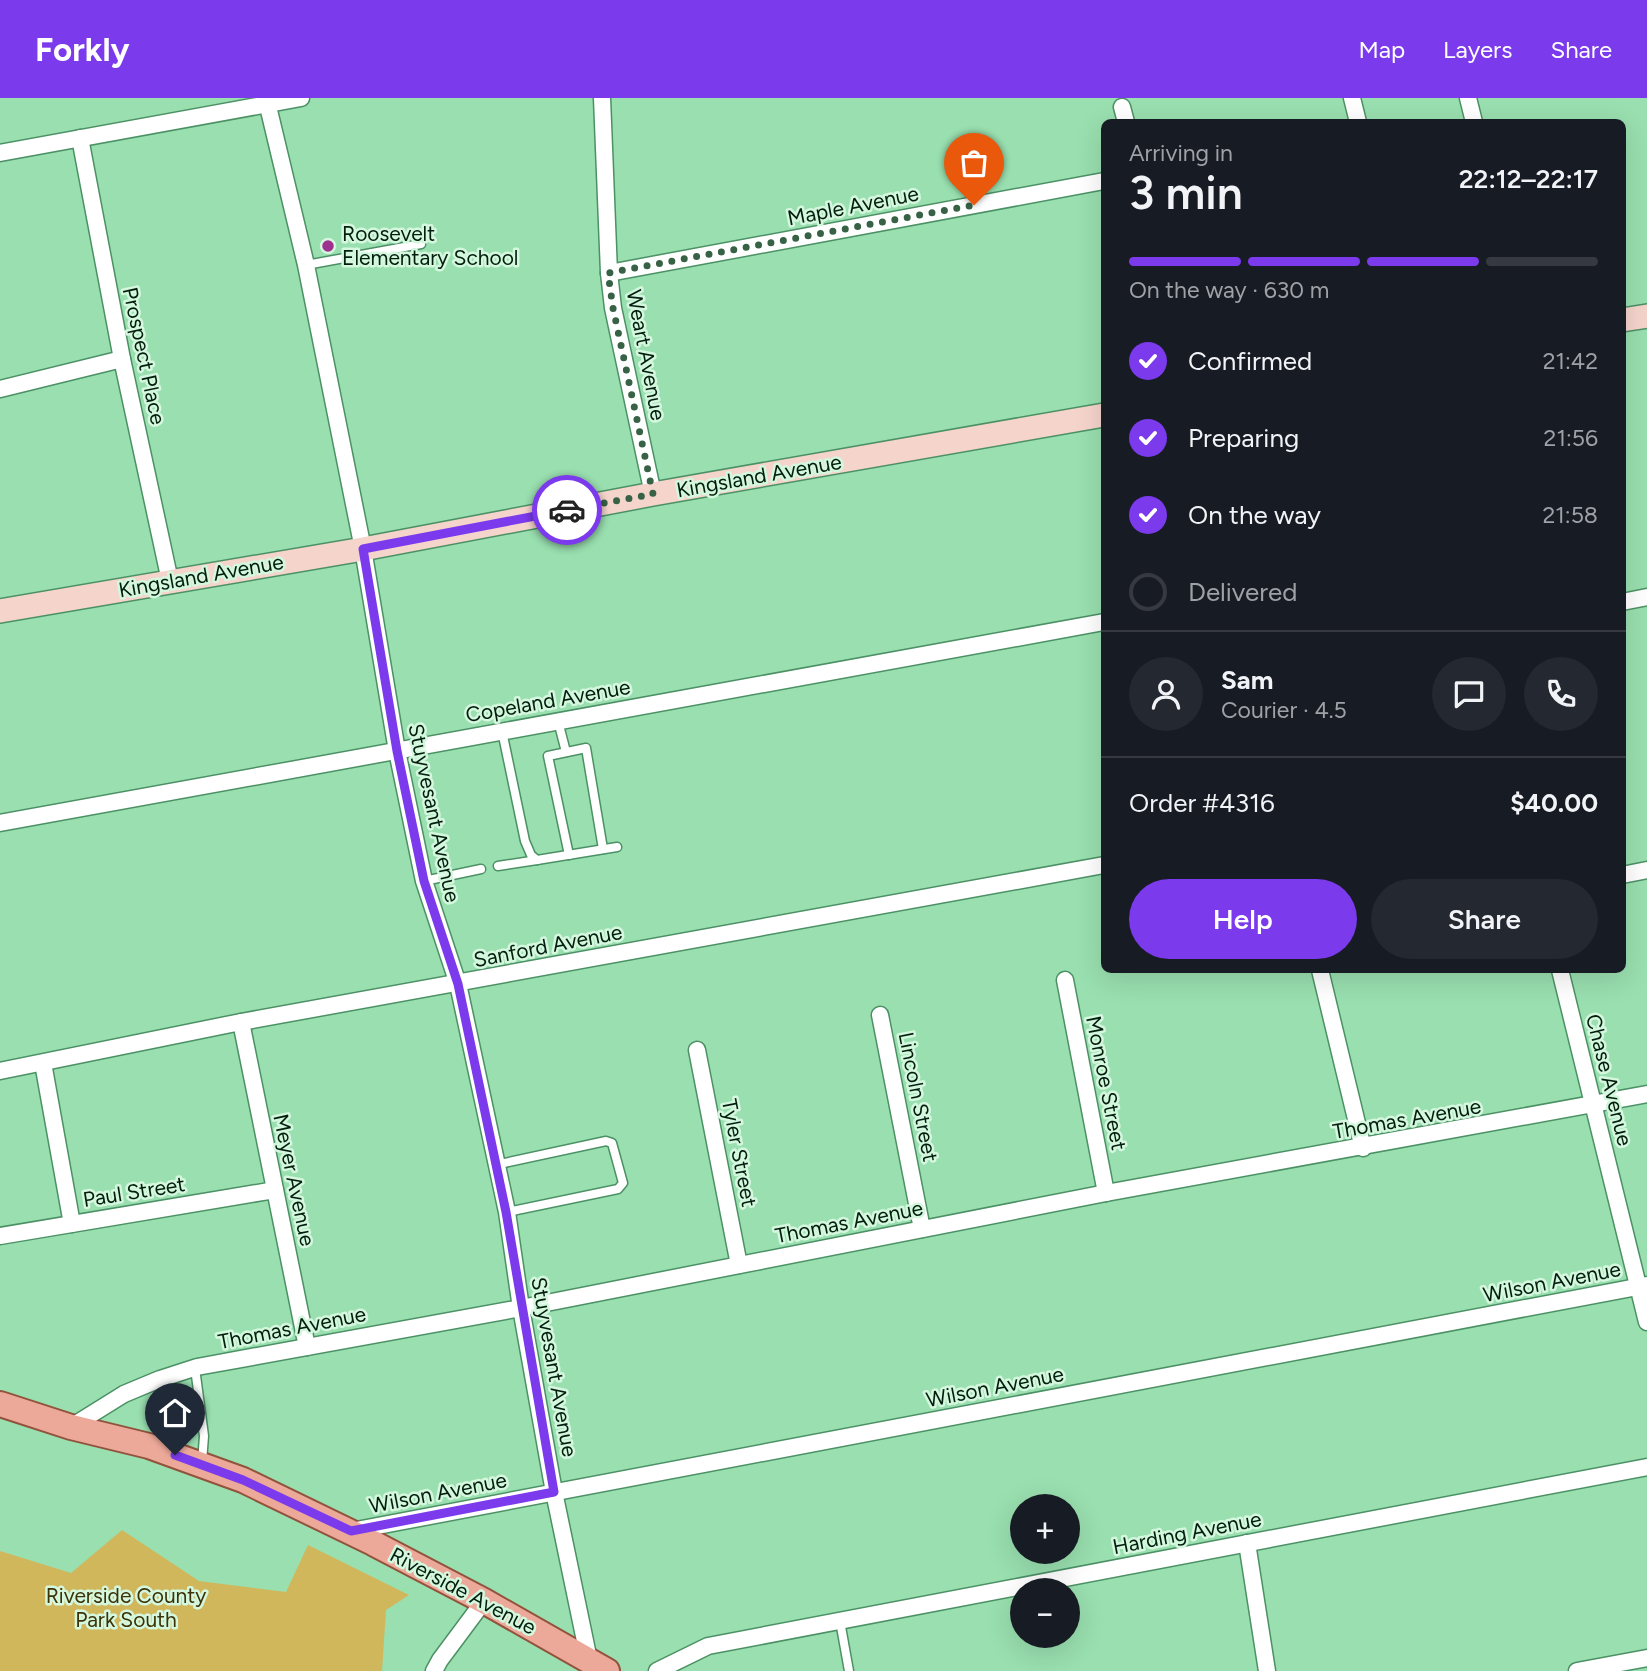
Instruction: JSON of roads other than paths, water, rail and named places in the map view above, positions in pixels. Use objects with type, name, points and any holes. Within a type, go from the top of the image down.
[{"type":"main road","points":[[1626,320],[1647,318]]},
{"type":"main road","name":"Kingsland Avenue","points":[[0,611],[363,549],[653,494],[1101,416]]},
{"type":"main road","name":"Riverside Avenue","points":[[0,1404],[71,1427],[149,1446],[243,1480],[351,1531],[598,1665]]},
{"type":"street","points":[[0,153],[267,101],[301,98]]},
{"type":"street","name":"Weart Avenue","points":[[602,98],[608,273],[653,494]]},
{"type":"street","points":[[1352,98],[1357,119]]},
{"type":"street","points":[[1468,98],[1473,119]]},
{"type":"street","name":"Stuyvesant Avenue","points":[[267,101],[306,265],[363,549],[397,751],[424,881],[458,984],[506,1212],[554,1492],[598,1665]]},
{"type":"street","name":"Prospect Place","points":[[80,138],[121,359],[170,581]]},
{"type":"street","name":"Maple Avenue","points":[[608,273],[1101,182]]},
{"type":"street","points":[[0,389],[121,359]]},
{"type":"street","points":[[1626,601],[1647,597]]},
{"type":"street","name":"Copeland Avenue","points":[[0,823],[1101,623]]},
{"type":"street","name":"Sanford Avenue","points":[[0,1071],[241,1022],[1101,866]]},
{"type":"street","points":[[1626,874],[1647,870]]},
{"type":"street","points":[[1321,973],[1363,1148]]},
{"type":"street","name":"Chase Avenue","points":[[1561,973],[1593,1106],[1643,1286],[1647,1322]]},
{"type":"street","name":"Monroe Street","points":[[1065,980],[1106,1194]]},
{"type":"street","name":"Lincoln Street","points":[[880,1015],[922,1229]]},
{"type":"street","name":"Meyer Avenue","points":[[241,1022],[307,1347]]},
{"type":"street","name":"Tyler Street","points":[[697,1050],[739,1265]]},
{"type":"street","points":[[43,1063],[72,1224]]},
{"type":"street","name":"Thomas Avenue","points":[[71,1427],[124,1394],[195,1368],[1647,1094]]},
{"type":"street","name":"Paul Street","points":[[0,1236],[275,1190]]},
{"type":"street","name":"Wilson Avenue","points":[[351,1531],[1643,1286]]},
{"type":"street","name":"Harding Avenue","points":[[657,1671],[708,1646],[1647,1467]]},
{"type":"street","points":[[1247,1543],[1267,1671]]},
{"type":"street","points":[[434,1671],[484,1601]]},
{"type":"street","points":[[1577,1671],[1647,1658]]},
{"type":"lane","points":[[306,265],[421,243]]},
{"type":"lane","points":[[558,721],[566,752]]},
{"type":"lane","points":[[502,731],[525,841],[531,855],[537,860]]},
{"type":"lane","points":[[569,855],[548,756],[586,748],[603,849]]},
{"type":"lane","points":[[498,866],[617,847]]},
{"type":"lane","points":[[424,881],[481,869]]},
{"type":"lane","points":[[495,1164],[606,1141],[612,1143],[623,1183],[618,1189],[506,1212]]},
{"type":"lane","points":[[195,1368],[204,1436],[201,1465]]},
{"type":"lane","points":[[839,1621],[849,1671]]},
{"type":"place","name":"Roosevelt Elementary School","points":[[328,246]]},
{"type":"park label","name":"Riverside County Park South","points":[[126,1608]]}]
